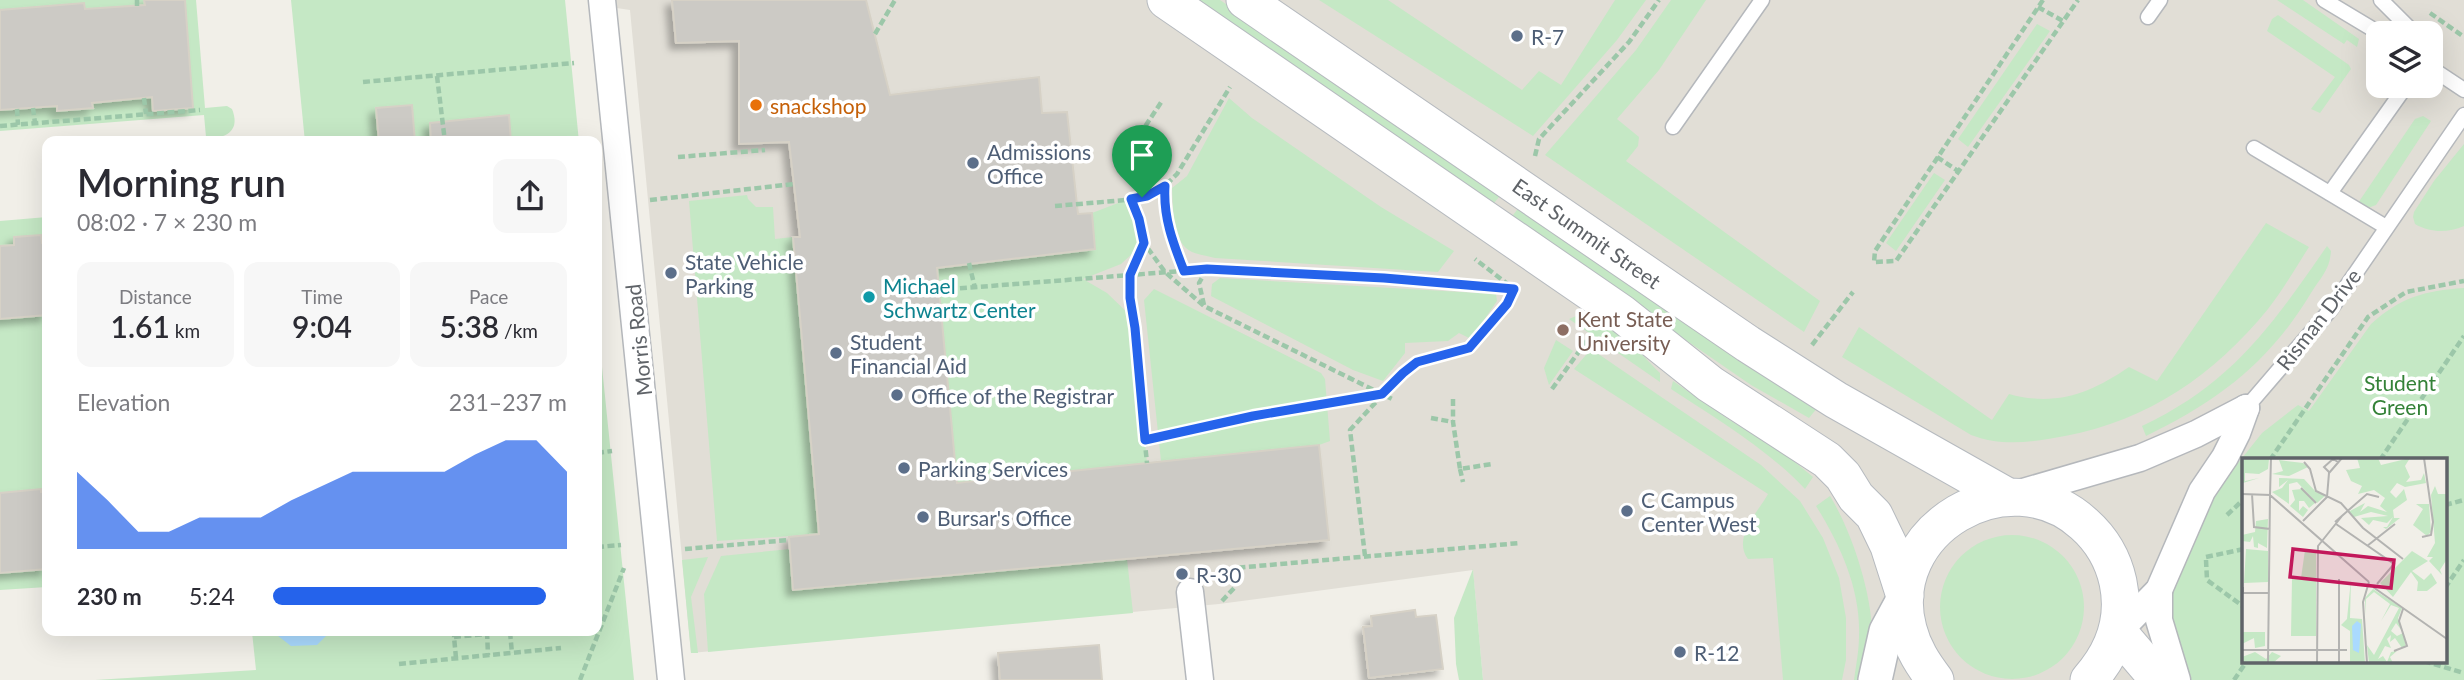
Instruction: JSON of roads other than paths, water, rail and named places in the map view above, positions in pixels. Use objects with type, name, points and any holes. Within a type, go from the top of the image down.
[{"type":"main road","points":[[1166,0],[1621,313],[1710,384],[1828,460],[1843,476],[1856,497],[1874,515],[1889,546],[1905,596],[1907,627],[1917,656],[1935,680]]},
{"type":"main road","name":"East Summit Street","points":[[1245,0],[1748,344],[1836,400],[2008,497]]},
{"type":"main road","points":[[1856,497],[1886,631]]},
{"type":"main road","points":[[1905,596],[1910,571],[1921,547],[1937,527],[1958,511],[1982,501],[2008,497],[2041,500],[2072,514],[2097,537],[2115,565],[2121,598],[2118,632],[2105,663],[2089,680]]},
{"type":"main road","points":[[2118,632],[2160,680]]},
{"type":"street","name":"Morris Road","points":[[602,0],[671,680]]},
{"type":"street","points":[[2008,497],[2140,458],[2196,434],[2246,408]]},
{"type":"street","points":[[2118,632],[2159,590],[2202,491],[2231,445],[2246,408]]},
{"type":"street","points":[[2159,590],[2159,620],[2176,680]]},
{"type":"street","points":[[1190,592],[1200,680]]},
{"type":"street","points":[[1875,680],[1886,631],[1905,596]]},
{"type":"lane","points":[[1673,127],[1762,0]]},
{"type":"lane","points":[[2148,17],[2160,0]]},
{"type":"lane","points":[[2324,0],[2366,25]]},
{"type":"lane","points":[[2381,0],[2402,21]]},
{"type":"lane","points":[[2443,76],[2464,90]]},
{"type":"lane","points":[[2330,194],[2398,98]]},
{"type":"lane","name":"Risman Drive","points":[[2246,408],[2331,309],[2464,115]]},
{"type":"lane","points":[[2254,148],[2386,228]]},
{"type":"water","points":[[278,636],[326,636],[317,645],[291,646]]},
{"type":"place","name":"R-7","points":[[1517,36]]},
{"type":"place","name":"snackshop","points":[[756,105]]},
{"type":"place","name":"Admissions Office","points":[[973,163]]},
{"type":"place","name":"State Vehicle Parking","points":[[671,273]]},
{"type":"place","name":"Michael Schwartz Center","points":[[869,297]]},
{"type":"place","name":"Kent State University","points":[[1563,330]]},
{"type":"place","name":"Student Financial Aid","points":[[836,353]]},
{"type":"place","name":"Office of the Registrar","points":[[897,395]]},
{"type":"place","name":"Parking Services","points":[[904,468]]},
{"type":"place","name":"C Campus Center West","points":[[1627,511]]},
{"type":"place","name":"Bursar's Office","points":[[923,517]]},
{"type":"place","name":"R-30","points":[[1182,574]]},
{"type":"place","name":"R-12","points":[[1680,652]]},
{"type":"park label","name":"Student Green","points":[[2400,394]]}]
